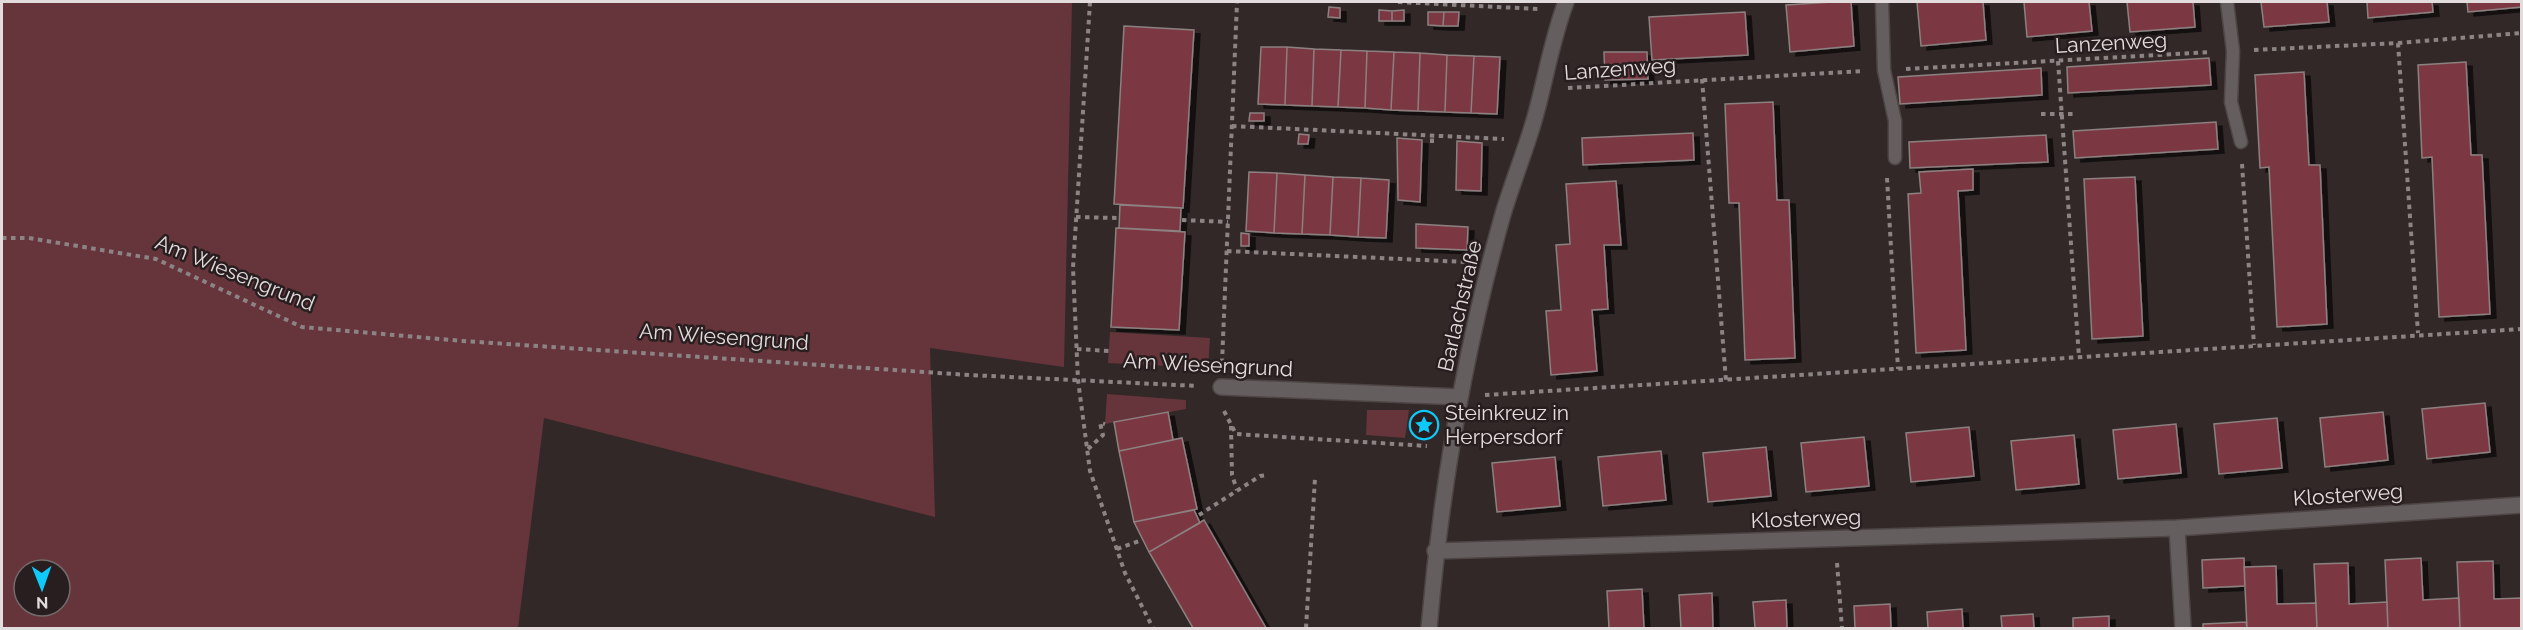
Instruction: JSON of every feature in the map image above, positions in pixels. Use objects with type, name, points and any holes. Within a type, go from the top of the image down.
[{"type":"street","name":"Barlachstraße","points":[[1428,628],[1435,551],[1460,397],[1503,213],[1528,141],[1540,90],[1566,2]]},
{"type":"street","name":"Am Wiesengrund","points":[[1216,386],[1460,397]]},
{"type":"street","name":"Klosterweg","points":[[1435,551],[2177,528],[2522,505]]},
{"type":"street","points":[[2177,528],[2183,628]]},
{"type":"lane","points":[[1882,2],[1884,70],[1895,121],[1895,158]]},
{"type":"lane","points":[[2227,2],[2233,51],[2231,102],[2241,142]]},
{"type":"path","points":[[1090,2],[1073,268],[1078,380],[1090,471],[1125,573],[1153,628]]},
{"type":"path","points":[[1237,2],[1227,251],[1216,386],[1231,425],[1236,434],[1452,448]]},
{"type":"path","points":[[1398,2],[1522,8]]},
{"type":"path","name":"Lanzenweg","points":[[1540,90],[1702,79],[2398,43],[2522,33]]},
{"type":"path","points":[[2398,43],[2418,333]]},
{"type":"path","points":[[2058,61],[2079,357]]},
{"type":"path","name":"Lanzenweg","points":[[1702,79],[1726,381]]},
{"type":"path","points":[[2041,114],[2075,114]]},
{"type":"path","points":[[1232,126],[1528,141]]},
{"type":"path","points":[[1432,135],[1432,143]]},
{"type":"path","points":[[2241,142],[2254,345]]},
{"type":"path","points":[[1895,158],[1886,166],[1898,369]]},
{"type":"path","points":[[1076,217],[1118,218]]},
{"type":"path","points":[[1182,220],[1228,222]]},
{"type":"path","name":"Am Wiesengrund","points":[[2,238],[29,238],[156,259],[303,327],[463,341],[1078,380],[1216,386]]},
{"type":"path","points":[[1227,251],[1491,263]]},
{"type":"path","points":[[1460,397],[2418,333],[2522,329]]},
{"type":"path","points":[[1077,349],[1109,351]]},
{"type":"path","points":[[1087,450],[1103,435],[1100,423],[1106,424]]},
{"type":"path","points":[[1231,425],[1232,475],[1237,490]]},
{"type":"path","points":[[1199,516],[1260,476],[1268,476]]},
{"type":"path","points":[[1306,628],[1315,478]]},
{"type":"path","points":[[1835,539],[1842,628]]},
{"type":"path","points":[[1117,549],[1142,540]]},
{"type":"shaded area","points":[[2,2],[1072,2],[1064,367],[930,348],[935,517],[544,418],[518,628],[2,628]]},
{"type":"shaded area","points":[[1110,332],[1210,338],[1208,368],[1108,363]]},
{"type":"shaded area","points":[[1107,394],[1186,400],[1186,409],[1105,424]]},
{"type":"shaded area","points":[[1367,410],[1409,410],[1405,438],[1366,435]]},
{"type":"building","points":[[1851,2],[1854,46],[1790,52],[1786,5]]},
{"type":"building","points":[[1917,2],[1983,2],[1986,40],[1921,46]]},
{"type":"building","points":[[2024,2],[2089,2],[2092,31],[2027,37]]},
{"type":"building","points":[[2127,2],[2193,2],[2195,27],[2130,32]]},
{"type":"building","points":[[2261,2],[2327,2],[2329,22],[2264,27]]},
{"type":"building","points":[[2367,2],[2432,2],[2433,12],[2368,18]]},
{"type":"building","points":[[2467,2],[2522,2],[2522,7],[2468,12]]},
{"type":"building","points":[[1329,7],[1340,8],[1340,18],[1328,17]]},
{"type":"building","points":[[1379,10],[1392,11],[1392,21],[1379,21]]},
{"type":"building","points":[[1404,10],[1404,21],[1392,21],[1392,11]]},
{"type":"building","points":[[1428,12],[1444,12],[1443,26],[1428,25]]},
{"type":"building","points":[[1444,12],[1459,12],[1458,26],[1443,26]]},
{"type":"building","points":[[1745,12],[1748,55],[1652,60],[1649,17]]},
{"type":"building","points":[[1124,26],[1194,30],[1183,208],[1114,204]]},
{"type":"building","points":[[1261,47],[1287,47],[1285,105],[1258,104]]},
{"type":"building","points":[[1287,47],[1314,49],[1312,106],[1285,105]]},
{"type":"building","points":[[1314,49],[1341,50],[1338,107],[1312,106]]},
{"type":"building","points":[[1341,50],[1367,51],[1365,108],[1338,107]]},
{"type":"building","points":[[1367,51],[1394,52],[1391,110],[1365,108]]},
{"type":"building","points":[[1394,52],[1420,53],[1418,111],[1391,110]]},
{"type":"building","points":[[1604,52],[1647,52],[1648,79],[1605,80]]},
{"type":"building","points":[[1420,53],[1447,55],[1445,112],[1418,111]]},
{"type":"building","points":[[1447,55],[1474,56],[1471,113],[1445,112]]},
{"type":"building","points":[[1474,56],[1500,57],[1497,114],[1471,113]]},
{"type":"building","points":[[2209,58],[2211,85],[2068,93],[2067,67]]},
{"type":"building","points":[[2466,62],[2471,155],[2482,155],[2490,314],[2439,317],[2432,157],[2422,158],[2418,65]]},
{"type":"building","points":[[2041,68],[2042,95],[1900,104],[1898,77]]},
{"type":"building","points":[[2304,72],[2309,165],[2320,165],[2327,324],[2277,327],[2269,167],[2260,168],[2255,75]]},
{"type":"building","points":[[1773,102],[1777,200],[1789,200],[1795,358],[1745,360],[1739,203],[1729,203],[1725,104]]},
{"type":"building","points":[[1250,113],[1264,113],[1264,121],[1249,121]]},
{"type":"building","points":[[2216,122],[2218,149],[2075,158],[2073,131]]},
{"type":"building","points":[[1693,133],[1694,160],[1583,165],[1582,138]]},
{"type":"building","points":[[1299,134],[1309,135],[1308,144],[1298,144]]},
{"type":"building","points":[[2046,135],[2048,162],[1910,168],[1909,142]]},
{"type":"building","points":[[1397,138],[1422,140],[1420,202],[1398,200]]},
{"type":"building","points":[[1457,141],[1482,143],[1481,191],[1456,190]]},
{"type":"building","points":[[1973,169],[1973,190],[1958,191],[1966,350],[1916,353],[1908,194],[1921,193],[1919,172]]},
{"type":"building","points":[[1249,172],[1277,173],[1274,233],[1246,231]]},
{"type":"building","points":[[1277,173],[1305,175],[1302,234],[1274,233]]},
{"type":"building","points":[[1305,175],[1333,177],[1330,235],[1302,234]]},
{"type":"building","points":[[1333,177],[1361,178],[1358,237],[1330,235]]},
{"type":"building","points":[[2135,177],[2143,336],[2092,339],[2084,179]]},
{"type":"building","points":[[1361,178],[1389,180],[1386,238],[1358,237]]},
{"type":"building","points":[[1616,181],[1621,245],[1604,245],[1608,309],[1592,310],[1597,371],[1551,375],[1546,311],[1561,310],[1556,245],[1570,244],[1566,184]]},
{"type":"building","points":[[1120,205],[1181,208],[1180,231],[1119,228]]},
{"type":"building","points":[[1416,224],[1468,227],[1467,250],[1416,248]]},
{"type":"building","points":[[1116,228],[1185,232],[1179,330],[1111,327]]},
{"type":"building","points":[[1241,233],[1249,234],[1249,246],[1241,246]]},
{"type":"building","points":[[2485,403],[2490,452],[2427,459],[2422,409]]},
{"type":"building","points":[[1168,412],[1173,440],[1119,451],[1114,422]]},
{"type":"building","points":[[2383,412],[2388,460],[2325,467],[2320,418]]},
{"type":"building","points":[[2277,418],[2282,468],[2219,474],[2214,424]]},
{"type":"building","points":[[2176,424],[2181,473],[2118,479],[2113,430]]},
{"type":"building","points":[[1969,427],[1974,476],[1911,482],[1906,433]]},
{"type":"building","points":[[2074,435],[2079,484],[2016,490],[2011,441]]},
{"type":"building","points":[[1864,437],[1869,486],[1806,492],[1801,443]]},
{"type":"building","points":[[1182,438],[1197,509],[1134,522],[1119,451]]},
{"type":"building","points":[[1766,447],[1771,496],[1708,502],[1703,453]]},
{"type":"building","points":[[1661,451],[1666,500],[1603,506],[1598,457]]},
{"type":"building","points":[[1555,457],[1560,506],[1497,512],[1492,463]]},
{"type":"building","points":[[1194,510],[1200,523],[1149,552],[1134,522]]},
{"type":"building","points":[[1204,520],[1266,628],[1193,628],[1149,552]]},
{"type":"building","points":[[2244,558],[2245,586],[2203,588],[2202,560]]},
{"type":"building","points":[[2421,558],[2423,600],[2459,598],[2460,628],[2388,628],[2385,560]]},
{"type":"building","points":[[2493,561],[2494,599],[2522,598],[2522,628],[2460,628],[2457,562]]},
{"type":"building","points":[[2348,563],[2349,604],[2387,602],[2388,628],[2317,628],[2314,564]]},
{"type":"building","points":[[2276,566],[2277,604],[2316,603],[2317,628],[2247,628],[2244,567]]},
{"type":"building","points":[[1642,589],[1644,628],[1609,628],[1607,591]]},
{"type":"building","points":[[1712,593],[1713,628],[1681,628],[1679,595]]},
{"type":"building","points":[[1786,600],[1787,628],[1755,628],[1753,602]]},
{"type":"building","points":[[1890,604],[1891,628],[1855,628],[1854,606]]},
{"type":"building","points":[[1962,609],[1963,628],[1928,628],[1927,612]]},
{"type":"building","points":[[2033,614],[2034,628],[2002,628],[2001,616]]},
{"type":"building","points":[[2109,616],[2109,628],[2073,628],[2073,618]]},
{"type":"building","points":[[2246,622],[2247,628],[2203,628],[2203,624]]},
{"type":"place","name":"Steinkreuz in Herpersdorf","points":[[1424,425]]}]
